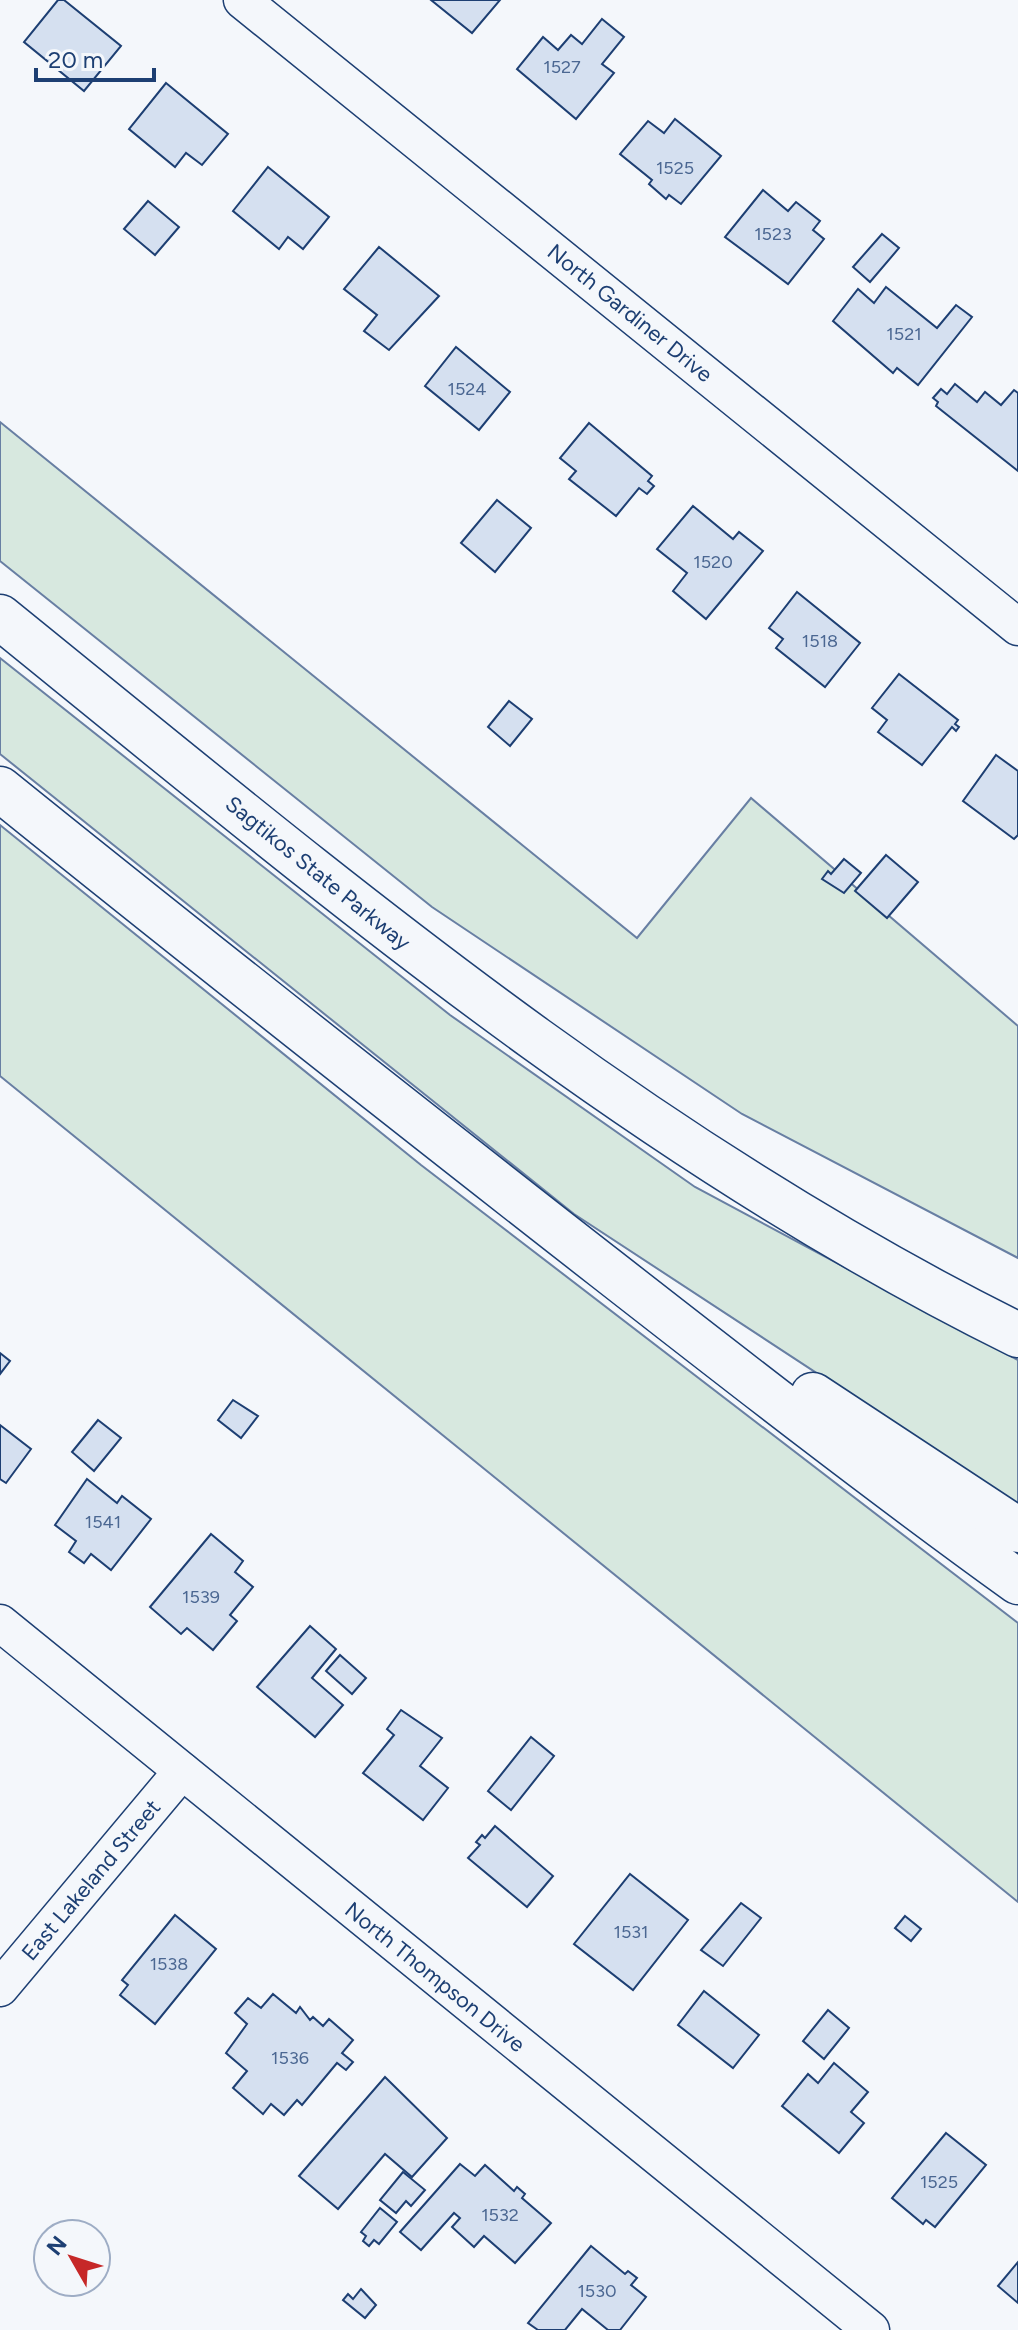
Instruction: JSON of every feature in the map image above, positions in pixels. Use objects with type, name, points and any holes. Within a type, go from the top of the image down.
[{"type":"highway","name":"Sagtikos State Parkway","points":[[0,617],[471,995],[644,1118]]},
{"type":"highway","points":[[0,789],[218,965],[919,1510],[1018,1582]]},
{"type":"highway","points":[[218,965],[652,1284],[1018,1530]]},
{"type":"highway","points":[[644,1118],[823,1214],[1018,1308]]},
{"type":"highway","points":[[644,1118],[821,1229],[1018,1335]]},
{"type":"street","name":"North Gardiner Drive","points":[[242,0],[1018,627]]},
{"type":"street","name":"North Thompson Drive","points":[[0,1623],[871,2330]]},
{"type":"street","name":"East Lakeland Street","points":[[0,1988],[182,1771]]},
{"type":"shaded area","points":[[0,422],[637,938],[751,798],[1018,1026],[1018,1258],[742,1114],[432,907],[0,561]]},
{"type":"shaded area","points":[[0,658],[450,1015],[695,1187],[1018,1360],[1018,1505],[574,1214],[0,754]]},
{"type":"shaded area","points":[[0,825],[421,1165],[1018,1623],[1018,1902],[0,1076]]},
{"type":"building","points":[[58,0],[64,0],[121,46],[84,91],[24,42]]},
{"type":"building","points":[[431,0],[500,0],[472,33]]},
{"type":"building","points":[[602,19],[624,37],[602,64],[614,73],[576,119],[517,69],[543,37],[558,50],[571,35],[582,44]]},
{"type":"building","points":[[166,83],[228,134],[202,165],[186,153],[175,167],[129,129]]},
{"type":"building","points":[[675,119],[721,156],[681,204],[669,195],[666,199],[649,184],[652,180],[620,154],[648,121],[664,133]]},
{"type":"building","points":[[268,167],[329,217],[303,249],[288,237],[279,249],[233,211]]},
{"type":"building","points":[[763,190],[788,211],[796,202],[820,221],[813,230],[824,239],[788,284],[725,237]]},
{"type":"building","points":[[148,201],[179,227],[155,255],[124,229]]},
{"type":"building","points":[[882,234],[899,248],[870,282],[853,267]]},
{"type":"building","points":[[379,247],[439,296],[389,350],[364,331],[377,315],[344,289]]},
{"type":"building","points":[[886,287],[937,328],[956,305],[972,317],[918,385],[897,368],[893,373],[833,321],[858,289],[874,303]]},
{"type":"building","points":[[456,347],[510,392],[479,430],[425,386]]},
{"type":"building","points":[[955,384],[977,402],[985,392],[1001,405],[1014,390],[1018,393],[1018,471],[936,406],[938,402],[933,398],[941,389],[947,394]]},
{"type":"building","points":[[589,423],[652,476],[648,481],[654,486],[647,494],[639,488],[616,516],[569,479],[576,471],[560,458]]},
{"type":"building","points":[[497,500],[531,528],[495,572],[461,543]]},
{"type":"building","points":[[693,506],[733,539],[739,532],[763,551],[706,619],[673,591],[687,573],[657,549]]},
{"type":"building","points":[[797,592],[860,643],[825,687],[776,648],[783,639],[769,628]]},
{"type":"building","points":[[899,674],[958,720],[956,731],[952,727],[922,765],[878,732],[887,720],[872,708]]},
{"type":"building","points":[[509,701],[532,719],[510,746],[488,727]]},
{"type":"building","points":[[996,755],[1018,771],[1018,835],[1014,839],[963,801]]},
{"type":"building","points":[[886,855],[918,882],[887,918],[855,891]]},
{"type":"building","points":[[844,859],[861,873],[844,893],[822,879]]},
{"type":"building","points":[[0,1353],[10,1361],[0,1374]]},
{"type":"building","points":[[233,1400],[258,1416],[241,1438],[218,1420]]},
{"type":"building","points":[[98,1420],[121,1438],[94,1471],[72,1452]]},
{"type":"building","points":[[0,1425],[31,1449],[6,1483],[0,1479]]},
{"type":"building","points":[[87,1479],[117,1503],[122,1496],[151,1519],[111,1570],[91,1554],[84,1563],[69,1552],[76,1541],[55,1525]]},
{"type":"building","points":[[211,1534],[243,1561],[235,1572],[253,1587],[230,1615],[237,1621],[213,1650],[187,1628],[181,1634],[150,1607]]},
{"type":"building","points":[[310,1626],[336,1649],[312,1678],[343,1705],[315,1737],[257,1687]]},
{"type":"building","points":[[340,1655],[366,1678],[352,1694],[326,1671]]},
{"type":"building","points":[[401,1710],[442,1738],[420,1766],[448,1788],[423,1820],[363,1773],[394,1735],[387,1729]]},
{"type":"building","points":[[531,1737],[554,1756],[511,1810],[488,1791]]},
{"type":"building","points":[[495,1826],[553,1876],[527,1907],[468,1858],[480,1845],[476,1842],[482,1835],[485,1838]]},
{"type":"building","points":[[630,1874],[688,1920],[633,1990],[574,1944]]},
{"type":"building","points":[[741,1903],[761,1918],[723,1966],[701,1950]]},
{"type":"building","points":[[175,1915],[216,1949],[155,2024],[120,1995],[128,1985],[122,1980]]},
{"type":"building","points":[[905,1916],[921,1929],[911,1941],[895,1928]]},
{"type":"building","points":[[704,1991],[759,2035],[733,2068],[678,2025]]},
{"type":"building","points":[[273,1994],[296,2013],[300,2007],[310,2020],[313,2017],[323,2026],[329,2019],[353,2040],[342,2053],[353,2062],[346,2070],[337,2063],[302,2105],[297,2100],[284,2115],[271,2104],[263,2114],[233,2088],[247,2071],[226,2053],[247,2024],[235,2013],[248,1998],[261,2008]]},
{"type":"building","points":[[828,2010],[849,2028],[824,2059],[803,2041]]},
{"type":"building","points":[[834,2063],[868,2092],[851,2112],[864,2123],[839,2153],[782,2106],[808,2074],[818,2083]]},
{"type":"building","points":[[385,2077],[447,2138],[412,2177],[385,2154],[338,2209],[299,2176]]},
{"type":"building","points":[[946,2133],[986,2165],[935,2227],[926,2220],[923,2224],[892,2198]]},
{"type":"building","points":[[460,2164],[475,2176],[485,2165],[514,2191],[517,2187],[525,2194],[522,2198],[551,2223],[515,2263],[484,2236],[474,2247],[452,2227],[460,2218],[454,2213],[421,2250],[400,2232]]},
{"type":"building","points":[[403,2172],[425,2190],[411,2206],[406,2201],[396,2213],[380,2200]]},
{"type":"building","points":[[380,2208],[397,2222],[379,2244],[374,2240],[369,2246],[363,2241],[366,2236],[361,2232]]},
{"type":"building","points":[[591,2246],[625,2274],[628,2271],[637,2278],[631,2285],[646,2297],[620,2330],[608,2330],[582,2309],[565,2330],[538,2330],[528,2323]]},
{"type":"building","points":[[1018,2262],[1018,2303],[998,2286]]},
{"type":"building","points":[[361,2289],[376,2305],[365,2318],[343,2300],[348,2294],[353,2299]]}]
